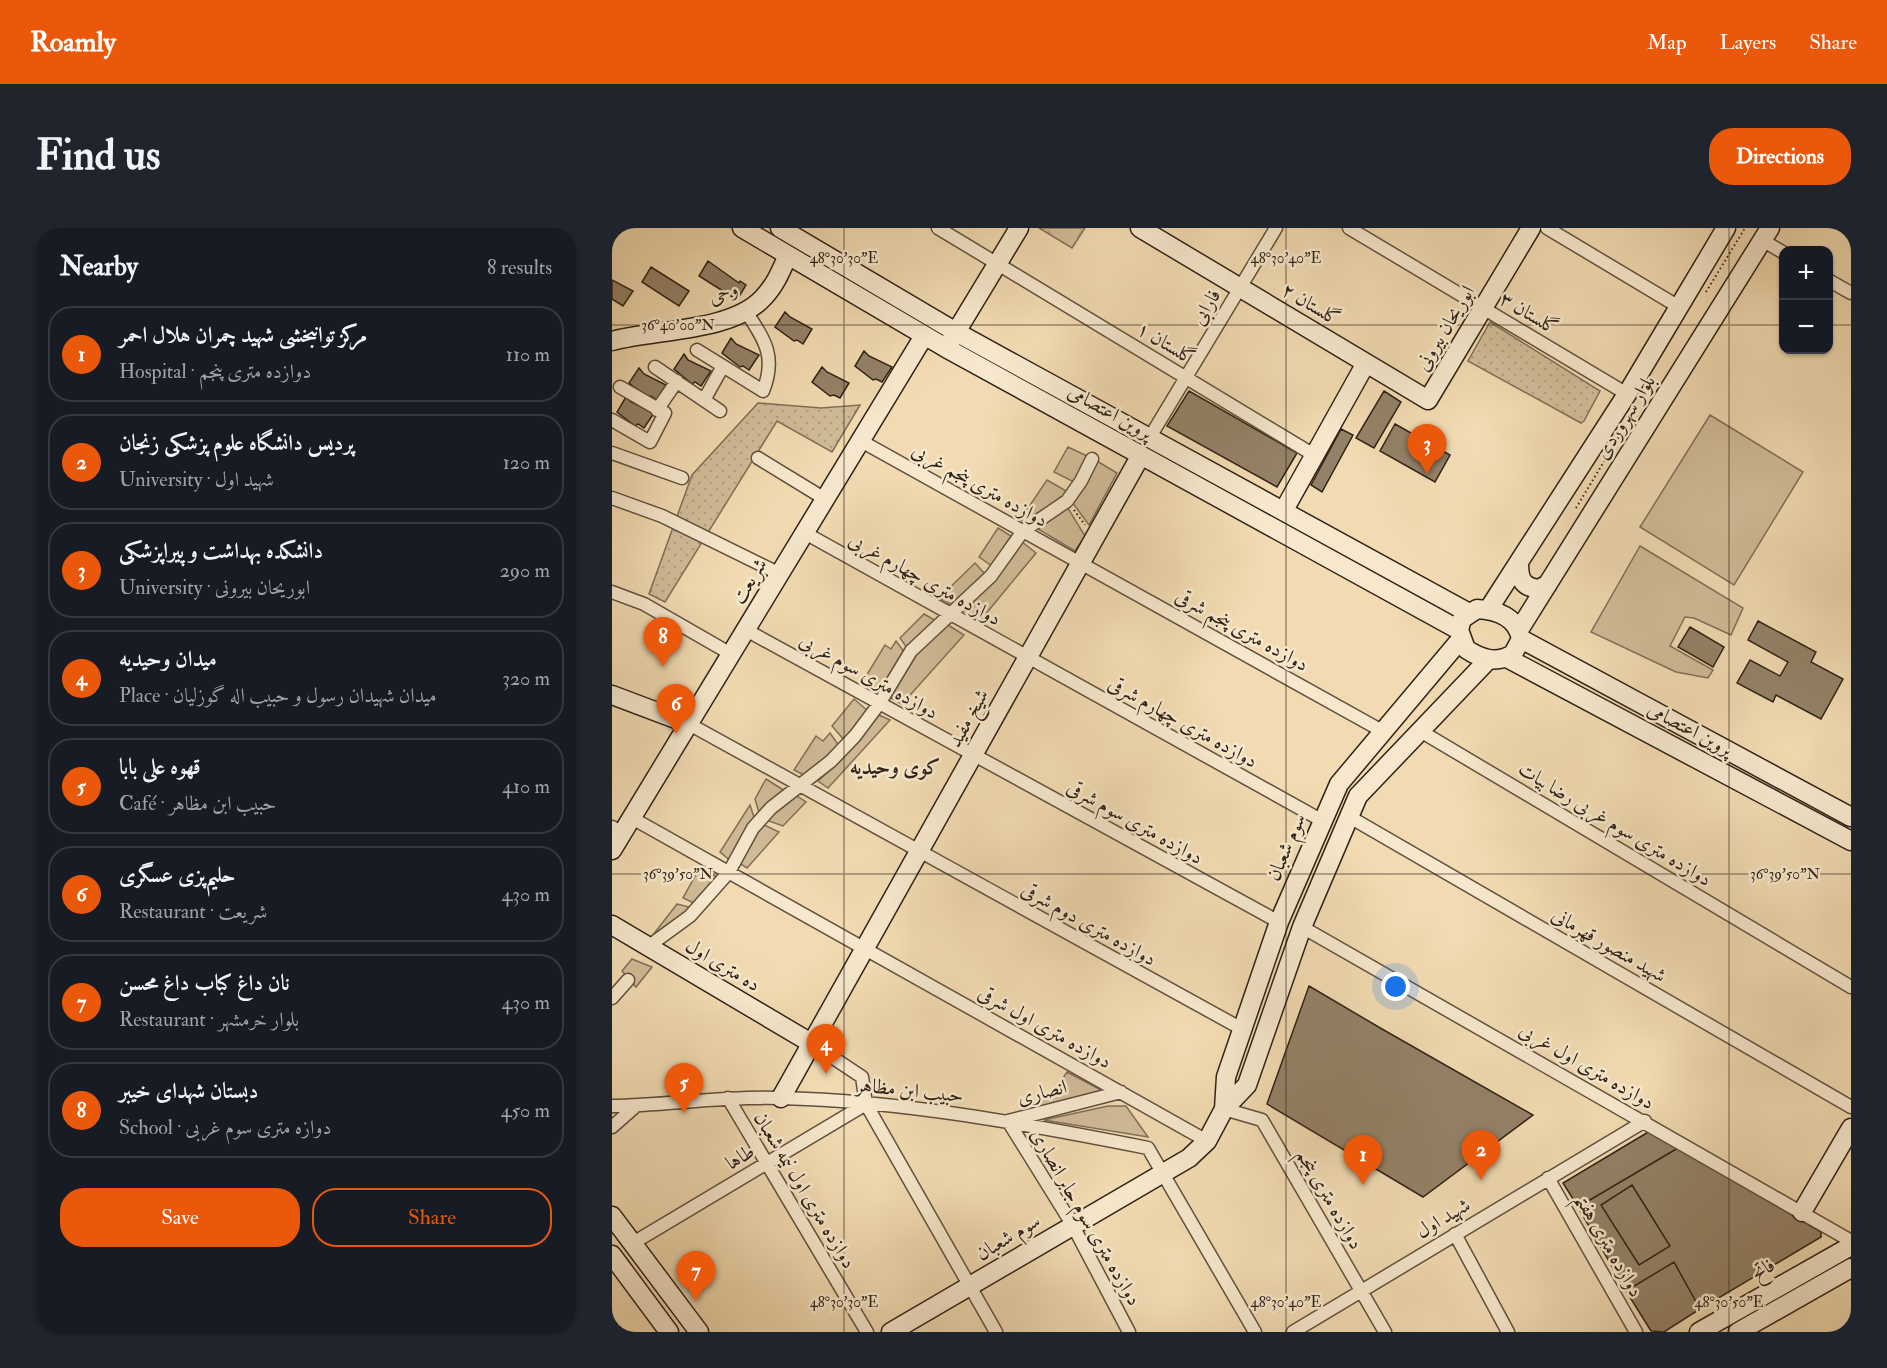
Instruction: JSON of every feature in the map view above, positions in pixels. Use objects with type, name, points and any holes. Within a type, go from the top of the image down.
[{"type":"main road","name":"پروین اعتصامی","points":[[742,228],[924,336],[1141,455],[1459,635]]},
{"type":"main road","name":"پروین اعتصامی","points":[[780,228],[956,332],[1469,613]]},
{"type":"main road","points":[[946,348],[1019,228]]},
{"type":"main road","name":"گلستان ۲","points":[[1140,228],[1366,363]]},
{"type":"main road","name":"ابوریحان بیرونی","points":[[1366,363],[1428,400],[1532,228]]},
{"type":"main road","name":"بلوار سهروردی","points":[[1488,610],[1627,394],[1726,228]]},
{"type":"main road","name":"بلوار سهروردی","points":[[1520,634],[1548,584],[1766,234]]},
{"type":"main road","name":"وحی","points":[[612,341],[726,320],[761,301],[774,285],[788,255]]},
{"type":"main road","name":"شریعت","points":[[612,850],[622,826],[746,630],[924,336]]},
{"type":"main road","points":[[1284,510],[1366,363]]},
{"type":"main road","name":"شیخ مفید","points":[[781,1098],[1141,455]]},
{"type":"main road","points":[[1519,563],[1520,578],[1524,584],[1539,589],[1548,584]]},
{"type":"main road","points":[[1488,610],[1508,618],[1520,634],[1519,647],[1507,658],[1488,660],[1466,649],[1459,635],[1462,619],[1469,613],[1488,610]]},
{"type":"main road","name":"پروین اعتصامی","points":[[1520,634],[1851,817]]},
{"type":"main road","name":"سوم شعبان","points":[[1224,1109],[1226,1077],[1242,1029],[1278,922],[1321,820],[1339,784],[1437,667],[1459,635]]},
{"type":"main road","name":"پروین اعتصامی","points":[[1507,658],[1851,841]]},
{"type":"main road","name":"سوم شعبان","points":[[891,1332],[1072,1224],[1189,1158],[1206,1141],[1224,1109],[1247,1085],[1302,927],[1358,796],[1376,775],[1422,732],[1488,660]]},
{"type":"main road","points":[[1437,667],[1450,664],[1457,666],[1461,670],[1464,685]]},
{"type":"main road","points":[[612,696],[688,724]]},
{"type":"main road","name":"ده متری اول","points":[[612,924],[811,1043]]},
{"type":"main road","points":[[1802,1212],[1851,1128]]},
{"type":"main road","points":[[612,1216],[699,1332]]},
{"type":"main road","name":"فاتح","points":[[1700,1332],[1851,1246]]},
{"type":"main road","points":[[613,1257],[669,1332]]},
{"type":"main road","points":[[1738,1332],[1851,1268]]},
{"type":"street","name":"گلستان ۱","points":[[938,228],[1314,455]]},
{"type":"street","name":"فارابی","points":[[1150,437],[1276,228]]},
{"type":"street","name":"گلستان ۳","points":[[1349,228],[1627,394]]},
{"type":"street","points":[[1547,228],[1679,307]]},
{"type":"street","points":[[1766,234],[1779,248]]},
{"type":"street","points":[[1833,283],[1851,293]]},
{"type":"street","points":[[697,350],[763,391],[770,363],[768,346],[745,310]]},
{"type":"street","points":[[704,400],[723,366]]},
{"type":"street","points":[[656,367],[720,411]]},
{"type":"street","points":[[657,410],[677,381]]},
{"type":"street","points":[[612,420],[651,442],[665,413],[620,387]]},
{"type":"street","name":"دوازده متری پنجم غربی","points":[[861,441],[1081,563]]},
{"type":"street","points":[[612,453],[682,478]]},
{"type":"street","points":[[758,458],[825,499]]},
{"type":"street","points":[[649,946],[690,916],[729,872],[753,828],[798,785],[831,761],[855,736],[879,704],[911,651],[991,576],[1023,531],[1067,501],[1082,481],[1092,459]]},
{"type":"street","points":[[612,498],[662,516],[780,574]]},
{"type":"street","name":"دوازده متری چهارم غربی","points":[[805,533],[1027,658]]},
{"type":"street","name":"دوازده متری پنجم شرقی","points":[[1081,563],[1384,732]]},
{"type":"street","points":[[612,592],[644,604],[731,654]]},
{"type":"street","name":"دوازده متری سوم غربی","points":[[746,630],[973,756]]},
{"type":"street","name":"دوازده متری چهارم شرقی","points":[[1027,658],[1321,820]]},
{"type":"street","name":"دوازده متری دوم شرقی","points":[[688,724],[918,853],[1242,1029]]},
{"type":"street","name":"دوازده متری سوم غربی رضا بیات","points":[[1422,732],[1851,987]]},
{"type":"street","name":"دوازده متری سوم شرقی","points":[[973,756],[1278,922]]},
{"type":"street","name":"شهید منصور قهرمانی","points":[[1348,816],[1851,1107]]},
{"type":"street","points":[[622,826],[729,872],[864,948]]},
{"type":"street","name":"دوازده متری اول غربی","points":[[1302,927],[1851,1241]]},
{"type":"street","name":"دوازده متری اول شرقی","points":[[864,948],[1206,1141]]},
{"type":"street","points":[[612,998],[628,980]]},
{"type":"street","points":[[811,1043],[862,1077],[866,1104],[996,1332]]},
{"type":"street","name":"انصاری","points":[[1008,1121],[1121,1092]]},
{"type":"street","name":"حبیب ابن مظاهر","points":[[612,1106],[728,1098],[781,1098],[918,1108],[1008,1121],[1148,1148],[1256,1332]]},
{"type":"street","name":"دوازده متری اول نیمه شعبان","points":[[728,1098],[867,1332]]},
{"type":"street","name":"طاها","points":[[633,1243],[866,1104]]},
{"type":"street","points":[[612,1127],[638,1105]]},
{"type":"street","name":"دوازده متری پنجم","points":[[1224,1109],[1262,1120],[1385,1332]]},
{"type":"street","name":"دوازده متری سوم جابر انصاری","points":[[1008,1121],[1072,1224],[1129,1332]]},
{"type":"street","name":"شهید اول","points":[[1293,1332],[1644,1121]]},
{"type":"street","name":"دوازده متری هفتم","points":[[1548,1178],[1636,1332]]},
{"type":"street","points":[[1455,1234],[1508,1332]]},
{"type":"path","points":[[1067,501],[1094,538]]},
{"type":"green space","points":[[1039,228],[1085,228],[1072,248]]},
{"type":"green space","points":[[1490,322],[1600,391],[1584,421],[1581,423],[1468,361]]},
{"type":"green space","points":[[969,346],[1464,614],[1460,620],[965,352]]},
{"type":"green space","points":[[758,403],[821,408],[860,405],[832,452],[777,421],[665,602],[649,594],[692,475]]},
{"type":"green space","points":[[1710,415],[1803,472],[1734,585],[1640,527]]},
{"type":"green space","points":[[1068,447],[1087,456],[1084,467],[1074,482],[1054,472]]},
{"type":"green space","points":[[1097,461],[1117,473],[1089,525],[1072,502],[1086,485]]},
{"type":"green space","points":[[1047,480],[1068,492],[1029,524],[1020,520]]},
{"type":"green space","points":[[1066,505],[1085,536],[1075,551],[1038,529]]},
{"type":"green space","points":[[998,528],[1011,536],[992,566],[979,557]]},
{"type":"green space","points":[[1021,541],[1036,553],[980,621],[964,611],[994,578]]},
{"type":"green space","points":[[1640,546],[1743,608],[1731,635],[1694,618],[1685,617],[1670,646],[1713,670],[1708,678],[1676,672],[1591,632]]},
{"type":"green space","points":[[975,563],[985,574],[955,607],[939,598]]},
{"type":"green space","points":[[924,614],[938,622],[907,648],[900,638]]},
{"type":"green space","points":[[948,625],[964,635],[902,704],[889,697],[920,647]]},
{"type":"green space","points":[[896,641],[905,653],[881,692],[863,681],[885,645],[891,649]]},
{"type":"green space","points":[[854,699],[868,711],[845,741],[832,726]]},
{"type":"green space","points":[[879,715],[890,720],[828,788],[818,781],[840,761]]},
{"type":"green space","points":[[830,733],[840,747],[804,775],[794,770],[816,736],[823,741]]},
{"type":"green space","points":[[766,779],[785,791],[760,816],[755,799]]},
{"type":"green space","points":[[794,794],[806,802],[783,826],[766,820]]},
{"type":"green space","points":[[750,805],[755,820],[731,861],[720,852]]},
{"type":"green space","points":[[762,824],[779,832],[747,868],[739,863]]},
{"type":"green space","points":[[700,867],[718,878],[696,904],[683,898]]},
{"type":"green space","points":[[677,904],[693,908],[649,940]]},
{"type":"green space","points":[[632,959],[652,967],[636,987],[622,971]]},
{"type":"green space","points":[[1067,1072],[1103,1091],[1035,1110],[1043,1096],[1050,1098]]},
{"type":"green space","points":[[1108,1106],[1126,1106],[1148,1137],[1044,1120]]},
{"type":"building","points":[[708,261],[739,283],[740,281],[746,285],[737,300],[699,276]]},
{"type":"building","points":[[651,267],[689,291],[679,306],[642,282]]},
{"type":"building","points":[[612,280],[633,291],[623,306],[612,299]]},
{"type":"building","points":[[785,312],[812,329],[803,344],[797,340],[794,341],[775,327]]},
{"type":"building","points":[[731,338],[736,344],[759,355],[749,370],[743,366],[740,367],[722,353]]},
{"type":"building","points":[[864,351],[869,356],[892,367],[882,382],[873,380],[855,366]]},
{"type":"building","points":[[684,354],[688,360],[711,371],[701,386],[695,382],[692,384],[674,369]]},
{"type":"building","points":[[822,367],[849,383],[840,398],[830,396],[812,382]]},
{"type":"building","points":[[639,368],[644,374],[666,385],[657,400],[651,396],[647,397],[629,383]]},
{"type":"building","points":[[1189,391],[1297,453],[1277,487],[1167,426]]},
{"type":"building","points":[[1384,391],[1401,402],[1374,448],[1356,438]]},
{"type":"building","points":[[626,397],[631,402],[654,413],[644,428],[638,424],[635,426],[617,412]]},
{"type":"building","points":[[1395,424],[1450,455],[1435,482],[1380,451]]},
{"type":"building","points":[[1341,429],[1353,435],[1322,492],[1311,485]]},
{"type":"building","points":[[1758,621],[1816,652],[1811,662],[1843,679],[1821,719],[1776,695],[1773,702],[1737,683],[1750,660],[1780,676],[1788,662],[1748,640]]},
{"type":"building","points":[[1690,627],[1724,647],[1713,667],[1678,647]]},
{"type":"building","points":[[1309,986],[1533,1115],[1423,1197],[1267,1104]]},
{"type":"building","points":[[1650,1131],[1678,1148],[1578,1207],[1563,1183]]},
{"type":"building","points":[[1678,1148],[1821,1232],[1821,1237],[1700,1309],[1674,1262],[1626,1291],[1578,1207]]},
{"type":"building","points":[[1632,1185],[1670,1246],[1639,1265],[1601,1205]]},
{"type":"building","points":[[1674,1262],[1700,1309],[1664,1332],[1651,1331],[1626,1291]]},
{"type":"place","name":"دانشکده بهداشت و پیراپزشکی","points":[[1427,474]]},
{"type":"place","name":"دبستان شهدای خیبر","points":[[663,667]]},
{"type":"place","name":"حلیم‌پزی عسگری","points":[[676,734]]},
{"type":"place","name":"میدان وحیدیه","points":[[826,1074]]},
{"type":"place","name":"قهوه علی بابا","points":[[684,1113]]},
{"type":"place","name":"پردیس دانشگاه علوم پزشکى زنجان","points":[[1481,1180]]},
{"type":"place","name":"مرکز توانبخشی شهید چمران هلال احمر","points":[[1363,1185]]},
{"type":"place","name":"نان داغ کباب داغ محسن","points":[[696,1301]]},
{"type":"district","name":"کوی وحیدیه","points":[[895,767]]}]
